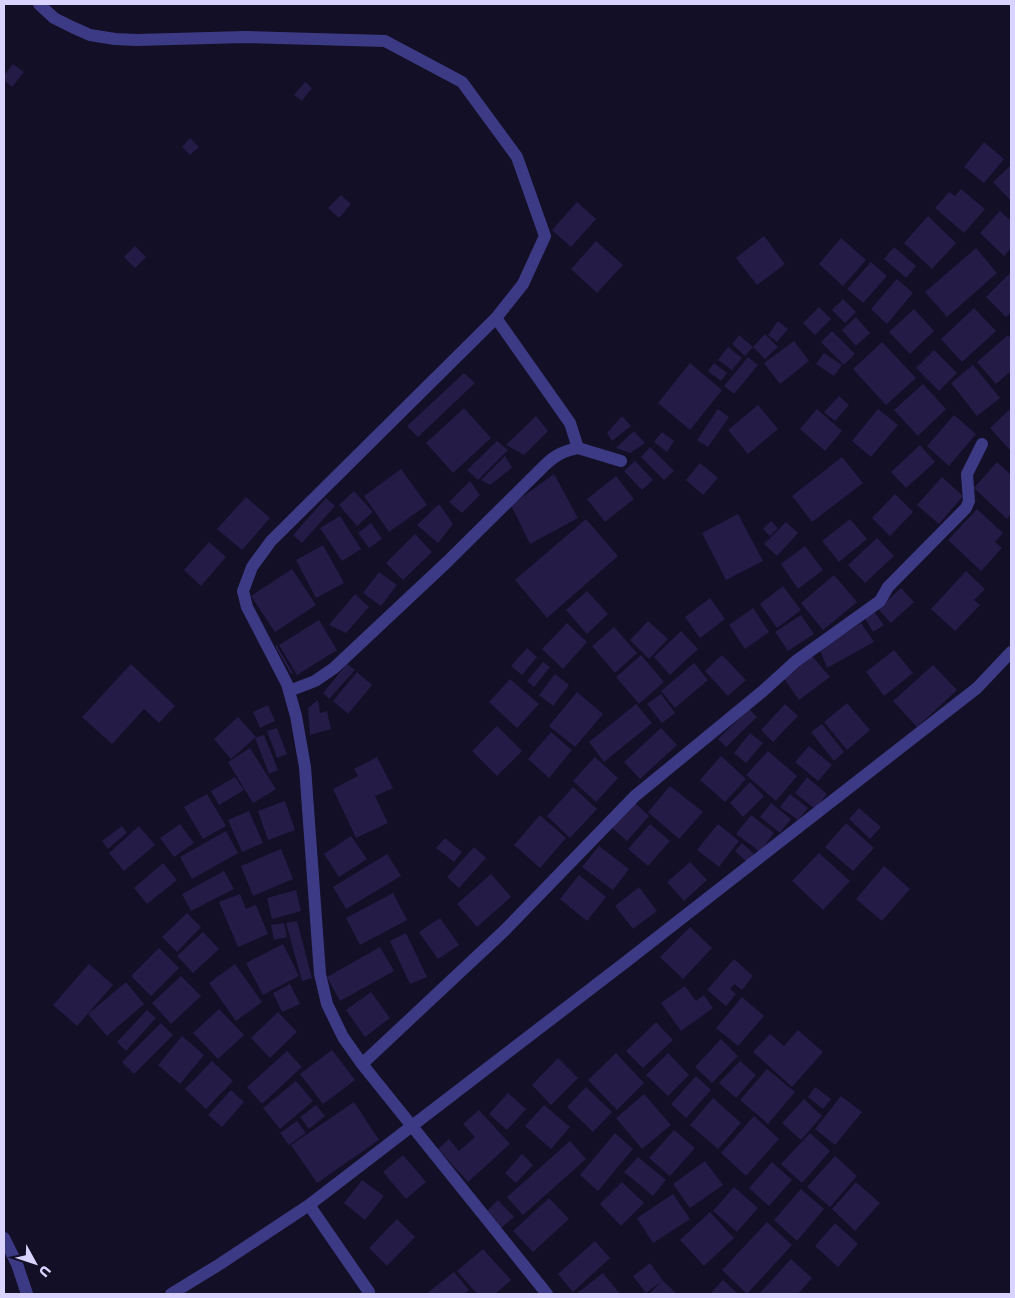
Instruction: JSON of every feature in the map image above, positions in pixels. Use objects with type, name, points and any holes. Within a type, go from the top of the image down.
[{"type":"street","points":[[39,4],[54,18],[72,28],[115,39],[137,40],[244,36],[385,41],[462,82],[517,157],[545,236],[523,284],[496,318],[271,542],[252,567],[243,591],[247,607],[287,684],[296,716],[305,767],[320,974],[327,1004],[343,1037],[362,1064],[547,1294]]},
{"type":"street","points":[[496,318],[570,423],[578,448]]},
{"type":"street","points":[[362,1064],[504,931],[635,796],[763,691],[796,661],[880,601],[893,581],[966,508],[969,501],[968,474],[982,444]]},
{"type":"street","points":[[288,691],[316,681],[334,668],[447,562],[555,456],[578,448],[622,461]]},
{"type":"street","points":[[171,1294],[309,1205],[413,1126],[977,688],[1011,652]]},
{"type":"street","points":[[309,1205],[369,1292]]},
{"type":"street","points":[[4,1238],[17,1264],[27,1294]]},
{"type":"building","points":[[13,64],[24,72],[12,87],[4,80],[4,75]]},
{"type":"building","points":[[305,82],[312,88],[302,101],[294,95]]},
{"type":"building","points":[[190,138],[199,147],[190,155],[182,147]]},
{"type":"building","points":[[984,142],[1004,159],[984,183],[964,167]]},
{"type":"building","points":[[1011,165],[1011,201],[993,182]]},
{"type":"building","points":[[961,189],[985,209],[964,233],[935,208],[949,192],[955,196]]},
{"type":"building","points":[[341,195],[351,204],[339,218],[328,208]]},
{"type":"building","points":[[577,202],[596,219],[571,247],[552,230]]},
{"type":"building","points":[[1000,211],[1011,221],[1011,248],[1004,256],[980,233]]},
{"type":"building","points":[[928,216],[956,243],[932,269],[904,243]]},
{"type":"building","points":[[764,236],[785,264],[757,285],[736,258]]},
{"type":"building","points":[[841,238],[866,260],[843,286],[819,264]]},
{"type":"building","points":[[596,241],[623,265],[597,293],[571,269]]},
{"type":"building","points":[[135,246],[146,257],[135,268],[124,257]]},
{"type":"building","points":[[894,247],[916,266],[906,278],[884,259]]},
{"type":"building","points":[[976,248],[997,273],[947,317],[925,292]]},
{"type":"building","points":[[871,262],[887,276],[863,303],[847,289]]},
{"type":"building","points":[[1011,272],[1011,312],[1006,317],[986,297]]},
{"type":"building","points":[[897,279],[913,293],[887,324],[871,309]]},
{"type":"building","points":[[843,299],[856,312],[845,323],[832,310]]},
{"type":"building","points":[[819,307],[831,319],[815,335],[803,323]]},
{"type":"building","points":[[974,308],[996,331],[962,362],[941,339]]},
{"type":"building","points":[[914,309],[934,331],[910,354],[889,332]]},
{"type":"building","points":[[856,317],[870,333],[856,346],[842,330]]},
{"type":"building","points":[[778,321],[788,329],[777,342],[768,335]]},
{"type":"building","points":[[832,331],[855,354],[844,365],[821,342]]},
{"type":"building","points":[[765,334],[778,347],[765,359],[753,347]]},
{"type":"building","points":[[739,335],[753,347],[745,356],[732,344]]},
{"type":"building","points":[[1008,335],[1011,339],[1011,371],[996,384],[977,362]]},
{"type":"building","points":[[794,341],[809,361],[780,384],[764,363]]},
{"type":"building","points":[[882,342],[916,378],[886,405],[853,369]]},
{"type":"building","points":[[728,347],[742,358],[732,370],[718,360]]},
{"type":"building","points":[[934,350],[957,373],[939,391],[916,368]]},
{"type":"building","points":[[824,353],[842,365],[834,376],[816,364]]},
{"type":"building","points":[[748,357],[758,365],[734,394],[724,386]]},
{"type":"building","points":[[690,363],[722,390],[690,430],[658,403]]},
{"type":"building","points":[[714,363],[727,373],[721,381],[708,371]]},
{"type":"building","points":[[973,365],[1000,398],[977,416],[951,383]]},
{"type":"building","points":[[464,373],[475,383],[418,437],[407,426]]},
{"type":"building","points":[[923,384],[946,409],[918,436],[894,410]]},
{"type":"building","points":[[839,396],[849,405],[835,421],[824,412]]},
{"type":"building","points":[[758,405],[778,429],[748,454],[728,430]]},
{"type":"building","points":[[464,408],[491,438],[453,473],[426,443]]},
{"type":"building","points":[[718,409],[729,417],[708,447],[697,440]]},
{"type":"building","points":[[817,409],[842,431],[825,451],[800,429]]},
{"type":"building","points":[[878,409],[898,425],[871,457],[852,441]]},
{"type":"building","points":[[1009,410],[1011,412],[1010,450],[990,428]]},
{"type":"building","points":[[954,415],[976,434],[949,466],[927,446]]},
{"type":"building","points":[[536,416],[548,431],[524,455],[506,445]]},
{"type":"building","points":[[622,416],[631,426],[612,441],[607,433]]},
{"type":"building","points":[[634,431],[645,443],[630,453],[616,448]]},
{"type":"building","points":[[662,432],[674,441],[667,452],[654,442]]},
{"type":"building","points":[[497,441],[508,450],[478,480],[467,470]]},
{"type":"building","points":[[920,445],[935,462],[906,488],[891,472]]},
{"type":"building","points":[[650,447],[674,471],[664,480],[641,457]]},
{"type":"building","points":[[505,456],[512,468],[490,485],[481,480]]},
{"type":"building","points":[[842,457],[863,483],[812,522],[792,496]]},
{"type":"building","points":[[635,461],[653,480],[642,490],[624,471]]},
{"type":"building","points":[[997,462],[1011,475],[1011,514],[1007,519],[974,488]]},
{"type":"building","points":[[700,463],[718,478],[703,495],[686,480]]},
{"type":"building","points":[[401,469],[427,505],[389,532],[364,496]]},
{"type":"building","points":[[554,474],[578,518],[530,544],[511,505]]},
{"type":"building","points":[[616,476],[634,499],[605,522],[587,499]]},
{"type":"building","points":[[942,477],[963,496],[939,524],[917,505]]},
{"type":"building","points":[[470,481],[480,495],[462,513],[449,502]]},
{"type":"building","points":[[354,491],[373,512],[357,526],[339,505]]},
{"type":"building","points":[[895,494],[913,512],[890,536],[872,518]]},
{"type":"building","points":[[246,497],[270,518],[242,550],[217,529]]},
{"type":"building","points":[[326,498],[335,506],[302,543],[293,535]]},
{"type":"building","points":[[439,504],[453,524],[438,543],[417,525]]},
{"type":"building","points":[[977,509],[1003,533],[995,542],[1002,548],[981,571],[948,540]]},
{"type":"building","points":[[738,514],[763,561],[726,580],[702,533]]},
{"type":"building","points":[[340,516],[361,549],[342,561],[320,528]]},
{"type":"building","points":[[586,519],[618,556],[547,618],[515,580]]},
{"type":"building","points":[[850,519],[867,539],[839,562],[822,541]]},
{"type":"building","points":[[771,521],[778,528],[770,536],[763,529]]},
{"type":"building","points":[[786,522],[798,533],[777,556],[764,544]]},
{"type":"building","points":[[371,523],[382,539],[369,548],[358,533]]},
{"type":"building","points":[[415,534],[432,552],[403,580],[386,563]]},
{"type":"building","points":[[877,538],[894,556],[865,583],[848,565]]},
{"type":"building","points":[[209,542],[226,557],[201,586],[184,570]]},
{"type":"building","points":[[323,545],[344,583],[316,598],[296,560]]},
{"type":"building","points":[[805,546],[823,570],[798,589],[781,564]]},
{"type":"building","points":[[292,569],[316,605],[275,632],[251,596]]},
{"type":"building","points":[[966,571],[985,589],[974,600],[980,605],[955,631],[931,609]]},
{"type":"building","points":[[379,572],[397,585],[381,606],[363,593]]},
{"type":"building","points":[[834,575],[857,602],[823,630],[801,603]]},
{"type":"building","points":[[783,586],[801,610],[777,628],[760,604]]},
{"type":"building","points":[[901,588],[914,602],[891,623],[878,609]]},
{"type":"building","points":[[587,591],[608,614],[587,634],[566,610]]},
{"type":"building","points":[[355,594],[369,607],[346,633],[329,625]]},
{"type":"building","points":[[710,598],[725,619],[700,638],[685,617]]},
{"type":"building","points":[[753,608],[769,632],[745,649],[729,625]]},
{"type":"building","points":[[873,610],[884,625],[873,632],[863,615]]},
{"type":"building","points":[[801,615],[814,634],[788,651],[775,632]]},
{"type":"building","points":[[319,620],[337,650],[297,675],[279,645]]},
{"type":"building","points":[[648,621],[668,639],[649,659],[630,640]]},
{"type":"building","points":[[567,623],[587,642],[563,669],[542,649]]},
{"type":"building","points":[[861,623],[874,642],[827,668],[820,650]]},
{"type":"building","points":[[614,627],[637,653],[615,673],[592,646]]},
{"type":"building","points":[[681,631],[698,649],[670,675],[654,657]]},
{"type":"building","points":[[276,644],[293,673],[291,674],[276,648]]},
{"type":"building","points":[[527,648],[537,657],[522,675],[511,666]]},
{"type":"building","points":[[894,650],[913,673],[884,696],[866,672]]},
{"type":"building","points":[[641,655],[664,682],[639,704],[616,677]]},
{"type":"building","points":[[722,655],[746,680],[728,696],[705,671]]},
{"type":"building","points":[[812,656],[830,677],[799,700],[783,677]]},
{"type":"building","points":[[543,662],[550,667],[534,687],[527,681]]},
{"type":"building","points":[[694,663],[708,680],[675,708],[661,691]]},
{"type":"building","points":[[131,664],[175,706],[159,723],[144,709],[112,744],[82,717]]},
{"type":"building","points":[[347,664],[355,670],[329,699],[323,693]]},
{"type":"building","points":[[933,665],[957,690],[917,727],[893,701]]},
{"type":"building","points":[[357,672],[372,685],[348,714],[333,701]]},
{"type":"building","points":[[555,674],[569,685],[553,706],[539,695]]},
{"type":"building","points":[[510,679],[539,704],[517,728],[489,702]]},
{"type":"building","points":[[577,692],[603,714],[575,747],[549,726]]},
{"type":"building","points":[[661,694],[675,713],[662,723],[647,704]]},
{"type":"building","points":[[318,700],[320,713],[327,711],[331,729],[310,735],[308,708]]},
{"type":"building","points":[[847,703],[870,730],[847,750],[824,722]]},
{"type":"building","points":[[636,704],[652,723],[604,762],[589,742]]},
{"type":"building","points":[[785,704],[798,716],[773,742],[761,730]]},
{"type":"building","points":[[268,705],[275,721],[260,728],[253,712]]},
{"type":"building","points":[[749,709],[757,717],[726,747],[718,739]]},
{"type":"building","points":[[238,717],[256,737],[231,759],[214,739]]},
{"type":"building","points":[[822,724],[844,752],[834,761],[811,732]]},
{"type":"building","points":[[497,726],[522,751],[497,776],[472,751]]},
{"type":"building","points":[[277,728],[287,754],[277,758],[267,731]]},
{"type":"building","points":[[661,728],[677,745],[640,779],[624,762]]},
{"type":"building","points":[[551,732],[572,750],[549,778],[528,759]]},
{"type":"building","points":[[750,733],[763,743],[746,763],[734,753]]},
{"type":"building","points":[[264,735],[278,770],[269,774],[255,738]]},
{"type":"building","points":[[809,746],[832,765],[818,781],[795,762]]},
{"type":"building","points":[[250,748],[276,789],[253,803],[228,762]]},
{"type":"building","points":[[768,751],[797,776],[776,801],[746,775]]},
{"type":"building","points":[[721,756],[746,779],[725,802],[700,780]]},
{"type":"building","points":[[377,757],[393,788],[375,796],[388,823],[356,838],[333,789],[358,776],[354,769]]},
{"type":"building","points":[[595,757],[618,778],[596,802],[573,781]]},
{"type":"building","points":[[235,777],[244,790],[219,805],[211,791]]},
{"type":"building","points":[[807,777],[827,794],[815,809],[795,793]]},
{"type":"building","points":[[750,782],[764,796],[743,817],[730,803]]},
{"type":"building","points":[[670,786],[703,812],[679,839],[648,812]]},
{"type":"building","points":[[573,787],[597,809],[570,838],[547,816]]},
{"type":"building","points":[[207,794],[226,826],[203,839],[184,807]]},
{"type":"building","points":[[790,794],[808,808],[798,820],[780,807]]},
{"type":"building","points":[[285,801],[295,830],[268,840],[258,811]]},
{"type":"building","points":[[634,802],[649,816],[627,841],[611,827]]},
{"type":"building","points":[[771,803],[791,819],[780,833],[760,817]]},
{"type":"building","points":[[859,808],[881,827],[870,839],[849,819]]},
{"type":"building","points":[[249,811],[263,843],[242,852],[228,820]]},
{"type":"building","points":[[540,815],[566,838],[540,868],[514,845]]},
{"type":"building","points":[[751,815],[774,833],[760,852],[736,834]]},
{"type":"building","points":[[846,823],[874,848],[853,871],[825,847]]},
{"type":"building","points":[[180,824],[194,843],[174,857],[160,838]]},
{"type":"building","points":[[650,824],[670,841],[648,866],[628,849]]},
{"type":"building","points":[[718,824],[739,841],[719,867],[697,850]]},
{"type":"building","points":[[122,826],[127,833],[108,849],[102,841]]},
{"type":"building","points":[[139,826],[155,845],[124,871],[109,853]]},
{"type":"building","points":[[226,831],[238,853],[192,879],[180,857]]},
{"type":"building","points":[[351,836],[367,859],[339,877],[324,854]]},
{"type":"building","points":[[445,838],[462,852],[454,862],[436,848]]},
{"type":"building","points":[[742,843],[754,854],[747,862],[735,851]]},
{"type":"building","points":[[599,846],[629,869],[613,890],[582,867]]},
{"type":"building","points":[[474,847],[486,858],[459,888],[447,877]]},
{"type":"building","points":[[281,849],[293,879],[253,896],[241,866]]},
{"type":"building","points":[[819,853],[850,881],[823,910],[792,881]]},
{"type":"building","points":[[387,854],[401,876],[346,909],[333,887]]},
{"type":"building","points":[[690,862],[707,880],[684,901],[667,882]]},
{"type":"building","points":[[163,863],[177,880],[147,904],[134,888]]},
{"type":"building","points":[[884,866],[910,889],[882,921],[856,899]]},
{"type":"building","points":[[224,871],[234,889],[191,911],[182,894]]},
{"type":"building","points":[[491,874],[511,897],[477,927],[457,904]]},
{"type":"building","points":[[579,875],[606,897],[587,921],[560,899]]},
{"type":"building","points":[[639,887],[657,911],[633,929],[615,906]]},
{"type":"building","points":[[296,890],[301,911],[272,919],[267,898]]},
{"type":"building","points":[[393,893],[407,920],[360,945],[346,918]]},
{"type":"building","points":[[240,894],[246,909],[256,905],[268,934],[238,947],[219,902]]},
{"type":"building","points":[[187,913],[201,927],[177,952],[162,937]]},
{"type":"building","points":[[440,918],[459,945],[438,959],[419,932]]},
{"type":"building","points":[[297,921],[312,978],[302,981],[286,923]]},
{"type":"building","points":[[284,923],[287,937],[274,940],[271,925]]},
{"type":"building","points":[[690,927],[712,948],[683,979],[660,957]]},
{"type":"building","points":[[203,932],[219,949],[193,973],[177,956]]},
{"type":"building","points":[[406,933],[427,977],[410,984],[390,941]]},
{"type":"building","points":[[283,944],[299,976],[263,995],[246,963]]},
{"type":"building","points":[[380,947],[394,971],[340,1001],[327,977]]},
{"type":"building","points":[[159,948],[179,968],[151,996],[131,976]]},
{"type":"building","points":[[734,959],[753,976],[742,990],[734,984],[730,989],[736,994],[726,1006],[707,990]]},
{"type":"building","points":[[89,964],[113,985],[77,1026],[53,1005]]},
{"type":"building","points":[[235,964],[262,1002],[236,1021],[209,983]]},
{"type":"building","points":[[181,976],[201,996],[171,1024],[152,1003]]},
{"type":"building","points":[[126,982],[144,1004],[107,1036],[88,1014]]},
{"type":"building","points":[[290,984],[300,1004],[282,1012],[273,993]]},
{"type":"building","points":[[685,986],[696,1001],[704,995],[713,1008],[681,1031],[661,1003]]},
{"type":"building","points":[[371,992],[390,1018],[365,1037],[346,1010]]},
{"type":"building","points":[[742,997],[764,1016],[738,1046],[716,1028]]},
{"type":"building","points":[[219,1009],[244,1035],[218,1059],[193,1033]]},
{"type":"building","points":[[147,1010],[156,1018],[126,1051],[117,1042]]},
{"type":"building","points":[[278,1012],[297,1032],[270,1058],[251,1038]]},
{"type":"building","points":[[656,1022],[673,1040],[643,1068],[626,1051]]},
{"type":"building","points":[[161,1023],[173,1035],[134,1074],[122,1062]]},
{"type":"building","points":[[798,1030],[823,1052],[792,1087],[753,1052],[770,1034],[784,1046]]},
{"type":"building","points":[[182,1036],[204,1055],[180,1084],[158,1065]]},
{"type":"building","points":[[721,1039],[738,1056],[712,1083],[695,1067]]},
{"type":"building","points":[[332,1050],[355,1080],[323,1104],[300,1074]]},
{"type":"building","points":[[287,1051],[302,1067],[262,1104],[247,1087]]},
{"type":"building","points":[[616,1053],[644,1083],[617,1110],[588,1080]]},
{"type":"building","points":[[668,1053],[689,1075],[668,1096],[646,1075]]},
{"type":"building","points":[[558,1058],[578,1078],[551,1105],[532,1085]]},
{"type":"building","points":[[212,1061],[233,1081],[206,1109],[185,1089]]},
{"type":"building","points":[[740,1061],[756,1075],[736,1098],[719,1083]]},
{"type":"building","points":[[767,1069],[795,1092],[768,1124],[740,1100]]},
{"type":"building","points":[[696,1076],[711,1090],[686,1118],[671,1104]]},
{"type":"building","points":[[296,1081],[313,1101],[280,1129],[263,1108]]},
{"type":"building","points":[[586,1087],[612,1112],[593,1132],[567,1107]]},
{"type":"building","points":[[815,1087],[831,1099],[823,1109],[808,1097]]},
{"type":"building","points":[[231,1090],[244,1102],[222,1127],[208,1115]]},
{"type":"building","points":[[508,1093],[526,1109],[507,1130],[489,1114]]},
{"type":"building","points":[[644,1094],[671,1125],[642,1149],[616,1118]]},
{"type":"building","points":[[841,1096],[862,1112],[835,1145],[815,1129]]},
{"type":"building","points":[[713,1098],[741,1123],[718,1149],[690,1125]]},
{"type":"building","points":[[804,1099],[822,1116],[801,1140],[782,1123]]},
{"type":"building","points":[[354,1102],[379,1140],[317,1183],[291,1145]]},
{"type":"building","points":[[316,1105],[325,1116],[309,1129],[300,1117]]},
{"type":"building","points":[[544,1105],[570,1127],[551,1149],[525,1126]]},
{"type":"building","points":[[479,1110],[510,1144],[468,1182],[438,1149],[449,1139],[459,1151],[475,1137],[463,1124]]},
{"type":"building","points":[[754,1116],[779,1139],[746,1176],[721,1153]]},
{"type":"building","points":[[297,1121],[306,1133],[289,1145],[280,1133]]},
{"type":"building","points":[[674,1130],[695,1148],[670,1176],[649,1158]]},
{"type":"building","points":[[615,1133],[633,1149],[598,1191],[580,1175]]},
{"type":"building","points":[[810,1133],[830,1151],[802,1183],[781,1164]]},
{"type":"building","points":[[570,1141],[586,1159],[523,1215],[507,1197]]},
{"type":"building","points":[[522,1154],[533,1165],[516,1183],[505,1173]]},
{"type":"building","points":[[403,1155],[426,1182],[406,1199],[383,1172]]},
{"type":"building","points":[[835,1156],[857,1176],[830,1207],[807,1187]]},
{"type":"building","points":[[638,1157],[666,1180],[653,1196],[624,1172]]},
{"type":"building","points":[[705,1161],[723,1185],[690,1208],[673,1184]]},
{"type":"building","points":[[772,1162],[792,1180],[769,1206],[749,1188]]},
{"type":"building","points":[[362,1180],[384,1196],[365,1220],[344,1203]]},
{"type":"building","points":[[622,1182],[644,1203],[621,1226],[600,1204]]},
{"type":"building","points":[[856,1182],[880,1203],[855,1231],[832,1209]]},
{"type":"building","points":[[734,1187],[758,1208],[737,1232],[713,1211]]},
{"type":"building","points":[[801,1189],[824,1209],[797,1241],[774,1220]]},
{"type":"building","points":[[673,1194],[690,1219],[653,1243],[637,1218]]},
{"type":"building","points":[[549,1198],[569,1219],[533,1252],[513,1231]]},
{"type":"building","points":[[498,1200],[514,1217],[501,1228],[486,1212]]},
{"type":"building","points":[[710,1212],[734,1238],[704,1266],[680,1240]]},
{"type":"building","points":[[397,1219],[415,1237],[387,1266],[369,1248]]},
{"type":"building","points":[[767,1222],[792,1245],[747,1294],[722,1270]]},
{"type":"building","points":[[835,1223],[858,1244],[838,1267],[815,1246]]},
{"type":"building","points":[[595,1241],[610,1258],[573,1292],[558,1274]]},
{"type":"building","points":[[483,1249],[511,1280],[495,1294],[477,1294],[457,1271]]},
{"type":"building","points":[[791,1259],[812,1278],[798,1294],[759,1294]]},
{"type":"building","points":[[650,1263],[663,1281],[677,1294],[649,1294],[662,1281],[646,1293],[633,1276]]},
{"type":"building","points":[[454,1272],[469,1290],[464,1294],[426,1294]]},
{"type":"building","points":[[603,1273],[620,1294],[576,1294]]},
{"type":"building","points":[[723,1280],[738,1294],[710,1294]]}]
